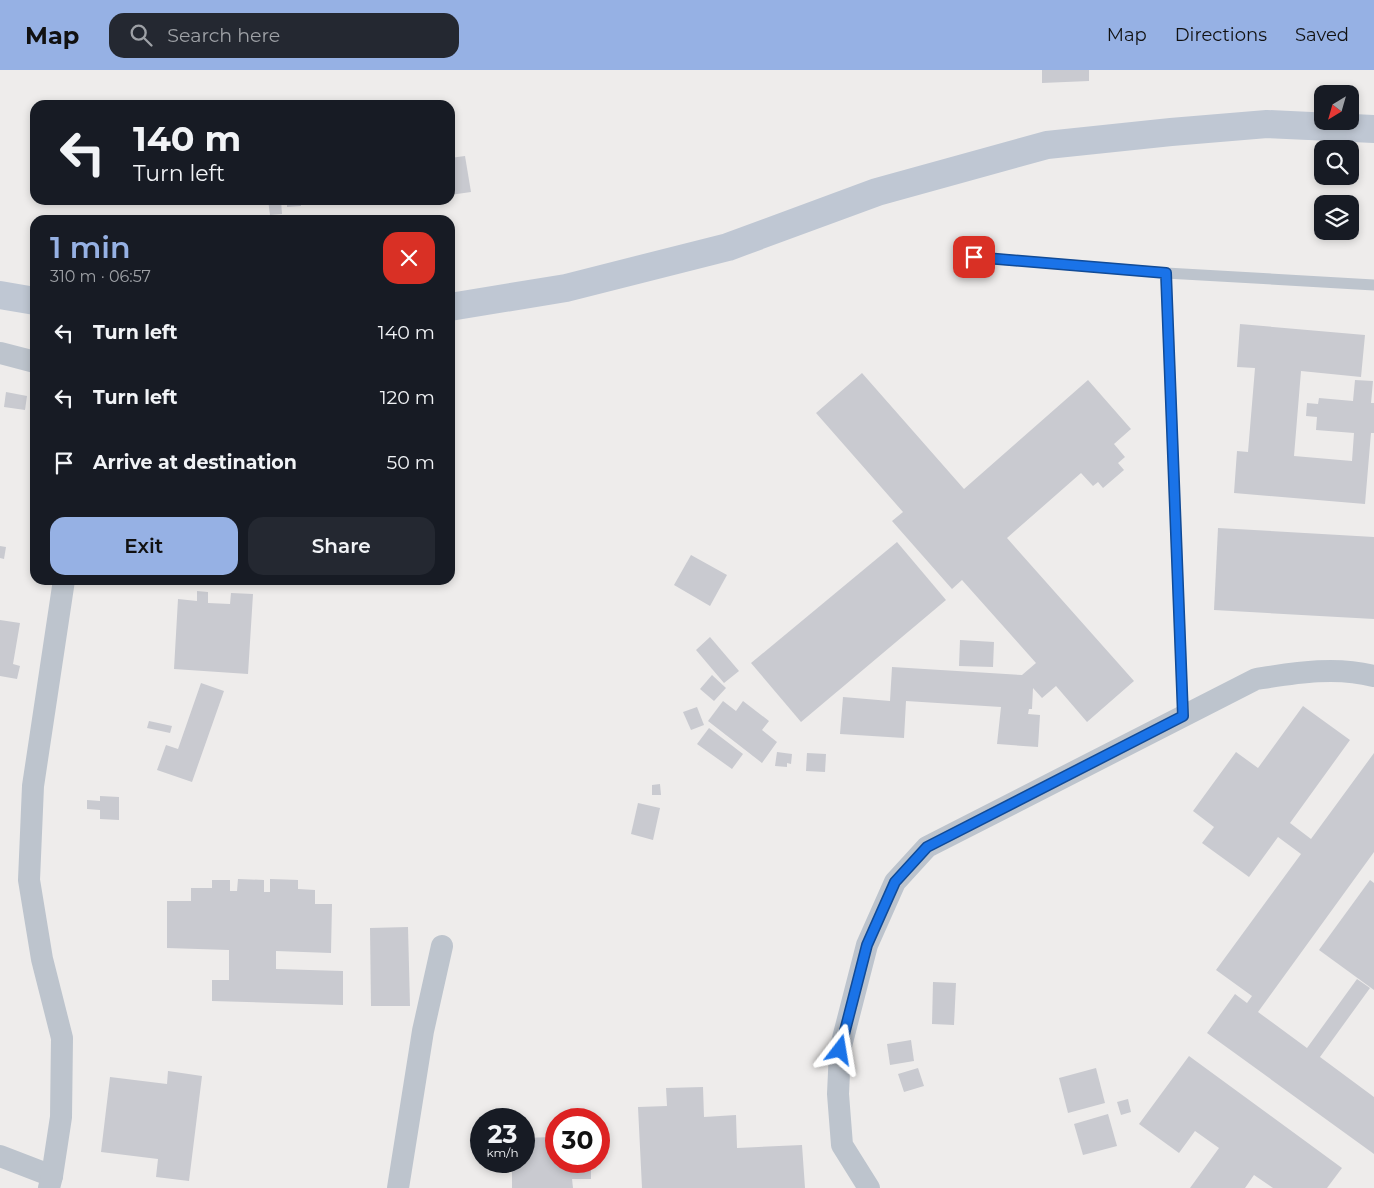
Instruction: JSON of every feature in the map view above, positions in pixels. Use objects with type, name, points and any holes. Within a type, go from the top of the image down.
[{"type":"main road","points":[[455,306],[566,288],[728,247],[877,192],[1047,145],[1267,124],[1374,129]]},
{"type":"main road","points":[[0,295],[30,300]]},
{"type":"street","points":[[0,352],[30,361]]},
{"type":"street","points":[[0,1156],[50,1182],[60,1117],[62,1038],[42,959],[29,880],[33,786],[63,585]]},
{"type":"street","points":[[869,1188],[842,1144],[838,1094],[840,1050],[867,945],[895,882],[927,847],[1256,679],[1313,670],[1363,673],[1374,676]]},
{"type":"street","points":[[398,1188],[423,1031],[442,946]]},
{"type":"lane","points":[[974,257],[1166,273],[1374,285]]},
{"type":"lane","points":[[1166,273],[1183,716]]},
{"type":"building","points":[[1042,70],[1089,70],[1089,81],[1042,83]]},
{"type":"building","points":[[465,156],[471,192],[455,194],[455,157]]},
{"type":"building","points":[[269,205],[281,205],[282,214],[270,215]]},
{"type":"building","points":[[287,205],[301,205],[301,206],[287,207]]},
{"type":"building","points":[[1240,324],[1365,335],[1361,377],[1301,371],[1294,456],[1352,461],[1354,433],[1316,430],[1317,417],[1306,416],[1307,403],[1318,404],[1319,398],[1353,401],[1355,380],[1373,381],[1371,403],[1374,403],[1374,433],[1371,433],[1365,504],[1234,493],[1237,451],[1248,452],[1255,368],[1237,367]]},
{"type":"building","points":[[862,373],[964,489],[1088,380],[1131,429],[1114,444],[1125,457],[1118,463],[1124,470],[1103,488],[1098,482],[1093,486],[1081,473],[1007,538],[1134,681],[1087,722],[1056,686],[1042,698],[1033,688],[1032,709],[1029,709],[1028,714],[1040,715],[1038,747],[997,744],[1001,707],[906,701],[904,738],[840,734],[843,697],[890,701],[892,667],[1022,675],[1036,663],[962,580],[952,589],[892,521],[903,512],[816,413]]},
{"type":"building","points":[[6,392],[27,396],[25,410],[4,407]]},
{"type":"building","points":[[1218,528],[1374,537],[1374,619],[1214,610]]},
{"type":"building","points":[[897,542],[946,600],[801,722],[751,663]]},
{"type":"building","points":[[0,546],[6,547],[4,559],[0,558]]},
{"type":"building","points":[[691,555],[727,575],[710,606],[674,585]]},
{"type":"building","points":[[197,591],[208,592],[208,603],[230,604],[231,593],[253,594],[248,674],[174,669],[178,599],[197,601]]},
{"type":"building","points":[[0,620],[20,623],[13,664],[20,666],[17,679],[0,676]]},
{"type":"building","points":[[710,637],[739,671],[724,683],[696,650]]},
{"type":"building","points":[[960,640],[994,642],[993,667],[959,666]]},
{"type":"building","points":[[712,675],[726,688],[714,701],[700,689]]},
{"type":"building","points":[[201,683],[224,691],[192,782],[157,770],[166,745],[178,749]]},
{"type":"building","points":[[723,701],[736,711],[743,701],[769,721],[762,730],[777,742],[762,763],[708,721]]},
{"type":"building","points":[[1303,706],[1350,740],[1290,823],[1311,839],[1374,753],[1374,852],[1258,1012],[1307,1048],[1357,979],[1370,988],[1320,1057],[1374,1097],[1374,1154],[1207,1033],[1235,994],[1247,1003],[1252,996],[1216,970],[1301,854],[1278,837],[1249,877],[1202,843],[1214,827],[1193,811],[1236,752],[1258,768]]},
{"type":"building","points":[[697,707],[704,725],[691,730],[683,712]]},
{"type":"building","points":[[149,721],[172,726],[170,733],[147,728]]},
{"type":"building","points":[[709,728],[743,754],[732,769],[697,744]]},
{"type":"building","points":[[777,752],[792,754],[791,764],[787,763],[787,767],[775,766]]},
{"type":"building","points":[[807,753],[826,754],[825,772],[806,771]]},
{"type":"building","points":[[660,784],[661,795],[652,795],[652,785]]},
{"type":"building","points":[[100,796],[119,797],[119,820],[100,819],[100,810],[87,809],[87,800],[100,801]]},
{"type":"building","points":[[638,803],[660,808],[653,840],[631,834]]},
{"type":"building","points":[[238,879],[264,880],[264,892],[270,892],[270,879],[298,880],[298,889],[315,890],[315,904],[332,904],[331,953],[276,951],[276,969],[343,971],[343,1005],[212,1001],[212,980],[229,980],[229,950],[167,948],[167,901],[191,901],[191,888],[212,888],[212,880],[230,880],[230,891],[237,891]]},
{"type":"building","points":[[1370,880],[1374,883],[1374,990],[1319,950]]},
{"type":"building","points":[[408,927],[410,1006],[371,1006],[370,928]]},
{"type":"building","points":[[933,982],[956,983],[954,1025],[932,1024]]},
{"type":"building","points":[[911,1040],[914,1061],[890,1065],[887,1044]]},
{"type":"building","points":[[1189,1056],[1342,1168],[1327,1188],[1273,1188],[1254,1175],[1245,1188],[1190,1188],[1219,1148],[1195,1131],[1179,1153],[1139,1124]]},
{"type":"building","points":[[918,1068],[924,1086],[904,1092],[898,1074]]},
{"type":"building","points":[[1096,1068],[1105,1103],[1068,1113],[1059,1078]]},
{"type":"building","points":[[168,1071],[202,1076],[189,1181],[156,1177],[158,1159],[101,1152],[110,1077],[167,1084]]},
{"type":"building","points":[[703,1087],[704,1117],[736,1115],[737,1148],[802,1145],[805,1188],[642,1188],[638,1107],[667,1106],[666,1088]]},
{"type":"building","points":[[1128,1099],[1131,1112],[1121,1115],[1117,1102]]},
{"type":"building","points":[[1108,1114],[1117,1146],[1083,1155],[1074,1124]]},
{"type":"building","points":[[545,1137],[545,1173],[591,1173],[591,1179],[572,1179],[573,1188],[512,1188],[512,1173],[535,1173],[535,1138]]},
{"type":"route","points":[[840,1050],[867,945],[895,882],[927,847],[1183,716],[1166,273],[974,257]]}]
